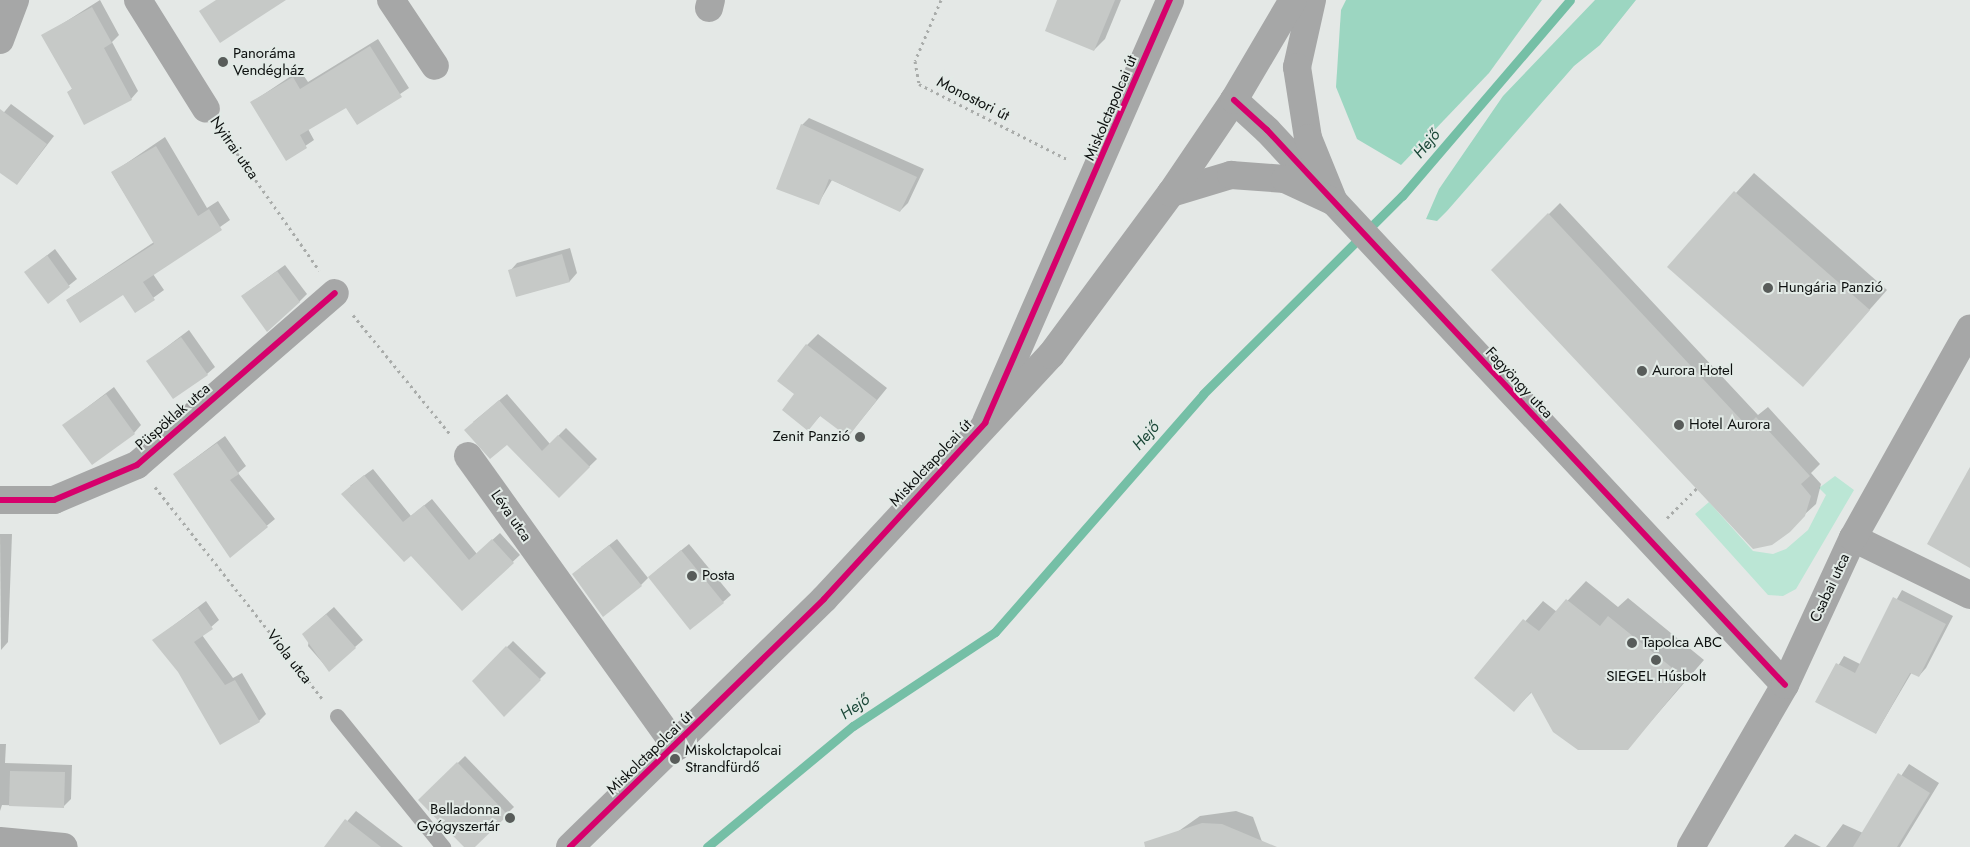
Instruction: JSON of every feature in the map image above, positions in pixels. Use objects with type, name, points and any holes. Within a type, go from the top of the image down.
[{"type":"street","points":[[0,40],[15,0]]},
{"type":"street","name":"Nyitrai utca","points":[[138,0],[206,109]]},
{"type":"street","points":[[391,0],[436,66]]},
{"type":"street","name":"Miskolctapolcai út","points":[[985,423],[1096,173],[1170,0]]},
{"type":"street","name":"Miskolctapolcai út","points":[[570,847],[676,747],[824,599],[1050,355],[1171,193],[1234,100],[1293,0]]},
{"type":"street","points":[[1312,0],[1297,67],[1308,138],[1334,202]]},
{"type":"street","name":"Fagyöngy utca","points":[[1234,100],[1334,202],[1785,685]]},
{"type":"street","points":[[1171,193],[1231,175],[1285,179],[1334,202]]},
{"type":"street","name":"Püspöklak utca","points":[[0,500],[54,500],[137,465],[335,293]]},
{"type":"street","name":"Csabai utca","points":[[1691,847],[1785,685],[1853,538],[1970,329]]},
{"type":"street","name":"Léva utca","points":[[468,456],[676,747]]},
{"type":"street","points":[[1853,538],[1970,595]]},
{"type":"street","points":[[0,841],[64,847]]},
{"type":"lane","points":[[337,716],[443,847]]},
{"type":"path","points":[[335,293],[468,456]]},
{"type":"path","points":[[1647,538],[1698,488]]},
{"type":"green space","points":[[1346,0],[1542,0],[1489,73],[1401,165],[1357,139],[1336,87],[1341,10]]},
{"type":"green space","points":[[1595,0],[1636,0],[1600,45],[1574,66],[1447,211],[1437,221],[1426,219],[1439,189],[1503,96]]},
{"type":"green space","points":[[1835,476],[1854,490],[1796,589],[1783,596],[1768,595],[1695,514],[1709,502],[1753,551],[1773,554],[1786,549],[1808,530],[1826,495],[1819,488]]},
{"type":"building","points":[[216,0],[286,0],[220,43],[199,11]]},
{"type":"building","points":[[1057,0],[1115,0],[1094,51],[1045,31]]},
{"type":"building","points":[[92,7],[112,43],[104,48],[132,100],[84,125],[67,92],[72,89],[41,35]]},
{"type":"building","points":[[370,46],[402,97],[357,125],[346,108],[300,135],[307,148],[286,161],[250,102],[293,77],[300,89]]},
{"type":"building","points":[[0,109],[47,144],[17,185],[0,173]]},
{"type":"building","points":[[801,124],[917,177],[900,212],[829,179],[819,205],[776,189]]},
{"type":"building","points":[[156,146],[198,216],[209,209],[222,230],[143,282],[155,300],[135,313],[123,295],[80,323],[66,300],[154,244],[111,172]]},
{"type":"building","name":"Hungária Panzió","points":[[1734,191],[1870,310],[1803,387],[1667,267]]},
{"type":"building","name":"Aurora Hotel","points":[[1548,213],[1747,426],[1756,417],[1810,476],[1801,484],[1811,496],[1805,516],[1790,532],[1772,545],[1753,549],[1491,270]]},
{"type":"building","points":[[562,254],[570,282],[516,297],[508,270]]},
{"type":"building","points":[[47,255],[70,287],[48,304],[24,272]]},
{"type":"building","points":[[277,271],[300,302],[267,332],[241,296]]},
{"type":"building","points":[[181,337],[208,375],[173,399],[146,361]]},
{"type":"building","points":[[806,344],[877,400],[848,437],[820,416],[808,431],[782,410],[794,394],[777,381]]},
{"type":"building","points":[[106,394],[135,434],[92,465],[62,425]]},
{"type":"building","points":[[499,400],[542,451],[558,435],[590,467],[559,498],[507,445],[490,459],[464,430]]},
{"type":"building","points":[[217,443],[239,474],[230,480],[268,527],[230,558],[173,474]]},
{"type":"building","points":[[1970,467],[1970,568],[1927,544]]},
{"type":"building","points":[[364,475],[403,522],[424,505],[469,560],[492,539],[514,563],[462,611],[411,556],[404,562],[341,494]]},
{"type":"building","points":[[609,545],[642,586],[603,617],[572,574]]},
{"type":"building","points":[[681,550],[724,603],[690,630],[648,577]]},
{"type":"building","points":[[1893,597],[1946,624],[1919,677],[1910,673],[1876,734],[1815,702],[1836,663],[1855,673]]},
{"type":"building","points":[[1566,599],[1600,626],[1608,616],[1686,679],[1628,750],[1578,750],[1553,732],[1531,692],[1514,712],[1474,678],[1523,619],[1539,631]]},
{"type":"building","points":[[198,608],[213,629],[194,642],[225,685],[235,680],[260,722],[220,745],[178,672],[152,640]]},
{"type":"building","points":[[326,614],[356,648],[329,672],[302,634]]},
{"type":"building","points":[[506,646],[541,680],[504,717],[472,681]]},
{"type":"building","points":[[457,762],[508,815],[475,847],[464,847],[418,800]]},
{"type":"building","points":[[10,771],[65,772],[64,808],[9,806]]},
{"type":"building","points":[[1898,773],[1930,793],[1897,847],[1853,847]]},
{"type":"building","points":[[345,819],[381,847],[324,847]]},
{"type":"building","points":[[1202,823],[1222,824],[1277,847],[1145,847],[1144,842]]},
{"type":"waterway","name":"Hejő","points":[[707,847],[853,726],[995,632],[1203,394],[1402,196],[1570,0]]},
{"type":"cycle path","points":[[570,847],[824,599],[985,423],[1170,0]]},
{"type":"cycle path","points":[[1234,100],[1267,130],[1785,685]]},
{"type":"cycle path","points":[[0,500],[54,500],[137,465],[335,293]]},
{"type":"place","name":"Panoráma Vendégház","points":[[223,62]]},
{"type":"place","name":"Hungária Panzió","points":[[1768,288]]},
{"type":"place","name":"Aurora Hotel","points":[[1642,371]]},
{"type":"place","name":"Hotel Aurora","points":[[1679,425]]},
{"type":"place","name":"Zenit Panzió","points":[[860,437]]},
{"type":"place","name":"Posta","points":[[692,576]]},
{"type":"place","name":"Tapolca ABC","points":[[1632,643]]},
{"type":"place","name":"SIEGEL Húsbolt","points":[[1656,660]]},
{"type":"place","name":"Miskolctapolcai Strandfürdő","points":[[675,759]]},
{"type":"place","name":"Belladonna Gyógyszertár","points":[[510,818]]}]
